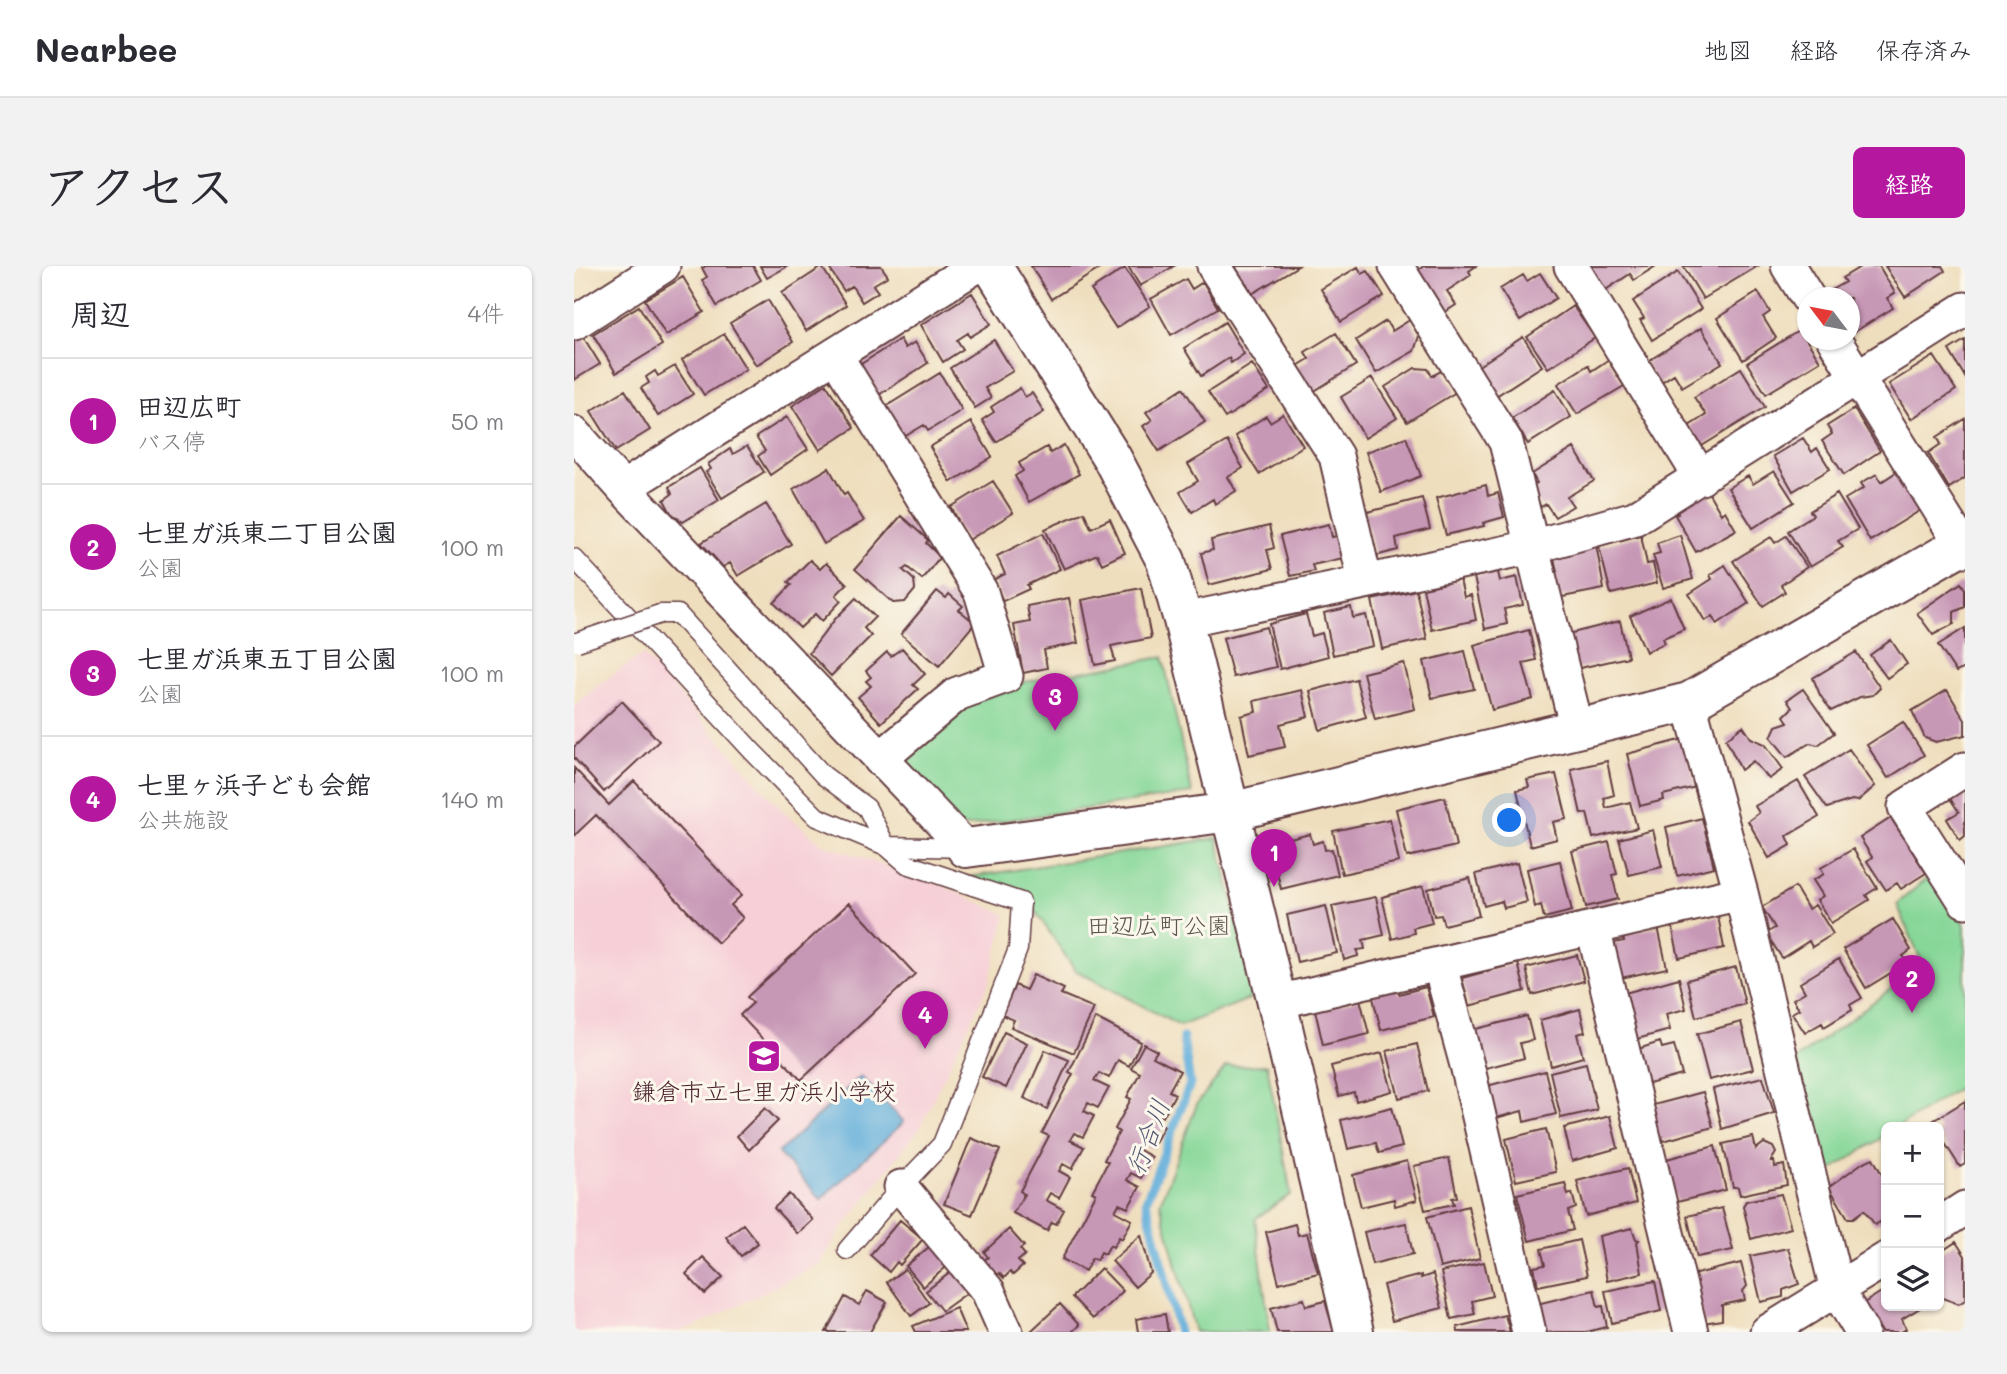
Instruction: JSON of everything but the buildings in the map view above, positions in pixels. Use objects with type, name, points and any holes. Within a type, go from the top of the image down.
[{"type":"street","points":[[574,323],[663,266]]},
{"type":"street","points":[[623,488],[976,266]]},
{"type":"street","points":[[992,266],[1112,458],[1166,561],[1278,1002],[1354,1332]]},
{"type":"street","points":[[1214,266],[1336,456],[1365,580]]},
{"type":"street","points":[[1396,266],[1506,442],[1577,729]]},
{"type":"street","points":[[1571,266],[1701,478]]},
{"type":"street","points":[[1788,266],[1801,287]]},
{"type":"street","points":[[1183,620],[1532,547],[1635,518],[1965,309]]},
{"type":"street","points":[[574,433],[623,488],[966,848],[1230,812],[1689,702],[1964,546],[1840,350]]},
{"type":"street","points":[[835,355],[981,592],[1006,676],[957,694],[880,759]]},
{"type":"street","points":[[1689,702],[1741,893],[1837,1290],[1862,1332]]},
{"type":"street","points":[[1965,769],[1905,807],[1965,901]]},
{"type":"street","points":[[1278,1002],[1741,893]]},
{"type":"street","points":[[1593,928],[1691,1332]]},
{"type":"street","points":[[1440,965],[1468,1069],[1529,1332]]},
{"type":"street","points":[[901,1187],[988,1292],[1006,1332]]},
{"type":"street","points":[[1944,1222],[1965,1208]]},
{"type":"street","points":[[1767,1332],[1881,1262]]},
{"type":"lane","points":[[574,558],[752,751],[817,817],[886,846],[907,864],[1021,902],[1018,949],[942,1144],[901,1187],[848,1250]]},
{"type":"lane","points":[[575,643],[660,614],[678,614],[824,775],[867,808],[886,846]]},
{"type":"lane","points":[[886,846],[966,848]]},
{"type":"shaded area","name":"鎌倉市立七里ガ浜小学校","points":[[643,654],[781,809],[822,844],[941,885],[1006,915],[989,983],[919,1129],[838,1234],[820,1264],[694,1327],[677,1332],[574,1332],[574,706],[601,683]]},
{"type":"green space","points":[[1163,657],[1192,793],[961,827],[898,761],[966,700],[1020,683]]},
{"type":"green space","name":"田辺広町公園","points":[[1217,838],[1257,996],[1180,1026],[1075,970],[1034,909],[970,877]]},
{"type":"green space","points":[[1933,873],[1965,925],[1965,1084],[1906,1122],[1881,1122],[1881,1138],[1822,1176],[1794,1061],[1923,965],[1897,904]]},
{"type":"green space","points":[[1267,1065],[1291,1194],[1255,1219],[1270,1332],[1195,1332],[1160,1203],[1197,1104],[1226,1066]]},
{"type":"water","points":[[861,1076],[904,1122],[821,1199],[778,1153]]},
{"type":"waterway","name":"行合川","points":[[1179,1332],[1146,1201],[1190,1084],[1183,1038]]},
{"type":"place","name":"七里ガ浜東五丁目公園","points":[[1055,731]]},
{"type":"place","name":"田辺広町","points":[[1274,887]]},
{"type":"place","name":"七里ガ浜東二丁目公園","points":[[1912,1013]]},
{"type":"place","name":"七里ヶ浜子ども会館","points":[[925,1049]]},
{"type":"place","name":"鎌倉市立七里ガ浜小学校","points":[[764,1056]]}]
